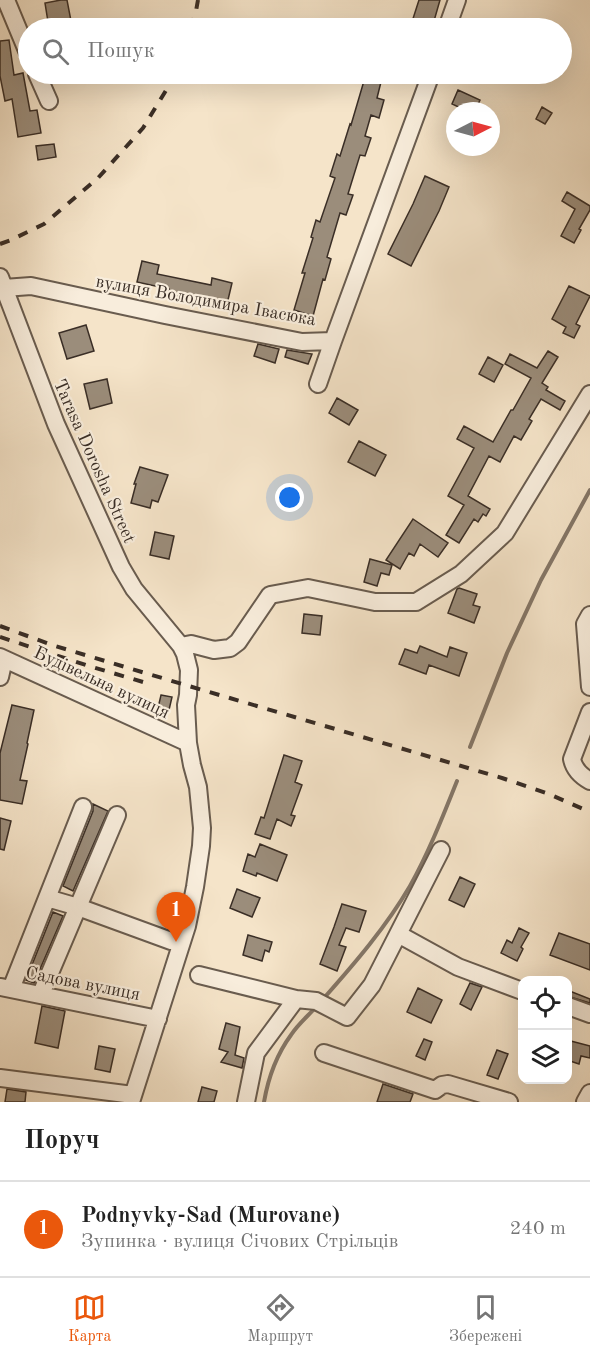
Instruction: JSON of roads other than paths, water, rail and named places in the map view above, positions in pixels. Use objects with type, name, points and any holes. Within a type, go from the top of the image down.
[{"type":"street","points":[[6,0],[18,29]]},
{"type":"street","points":[[451,18],[457,0]]},
{"type":"street","points":[[41,84],[49,102]]},
{"type":"street","name":"вулиця Володимира Івасюка","points":[[2,281],[302,342],[333,341],[427,84]]},
{"type":"street","name":"Tarasa Dorosha Street","points":[[2,281],[56,424],[121,567],[134,589],[182,645]]},
{"type":"street","points":[[318,384],[333,341]]},
{"type":"street","points":[[0,1078],[132,1098],[187,926],[201,846],[201,807],[188,743],[186,705],[189,670],[182,645],[190,644],[214,650],[230,648],[238,642],[270,595],[289,591],[308,588],[375,602],[416,602],[461,574],[505,533],[590,394]]},
{"type":"street","points":[[590,615],[585,624],[590,687]]},
{"type":"street","points":[[0,677],[2,658]]},
{"type":"street","name":"Будівельна вулиця","points":[[2,658],[188,743]]},
{"type":"street","points":[[590,712],[572,759],[574,766],[590,781]]},
{"type":"street","points":[[5,988],[47,898],[83,807]]},
{"type":"street","points":[[41,994],[117,815]]},
{"type":"street","points":[[199,975],[320,1003],[347,1017],[372,985],[441,850]]},
{"type":"street","points":[[47,898],[78,907],[171,942]]},
{"type":"street","points":[[398,934],[458,968],[518,990]]},
{"type":"street","name":"Садова вулиця","points":[[5,988],[158,1019]]},
{"type":"street","points":[[246,1102],[256,1053],[296,999]]},
{"type":"street","points":[[572,1008],[590,1014]]},
{"type":"street","points":[[324,1053],[435,1090],[448,1084],[509,1102]]},
{"type":"street","points":[[585,1102],[590,1093]]},
{"type":"waterway","points":[[470,747],[507,653],[541,580],[590,490]]},
{"type":"waterway","points":[[324,998],[359,958],[401,901],[430,847],[457,781]]},
{"type":"waterway","points":[[264,1102],[281,1050],[297,1027],[317,1006]]},
{"type":"railway","points":[[194,18],[198,0]]},
{"type":"railway","points":[[0,244],[44,224],[98,178],[143,128],[170,84]]},
{"type":"railway","points":[[0,626],[55,646],[502,778],[549,794],[590,812]]},
{"type":"railway","points":[[0,637],[143,682]]},
{"type":"place","name":"Podnyvky-Sad (Murovane)","points":[[176,942]]}]
